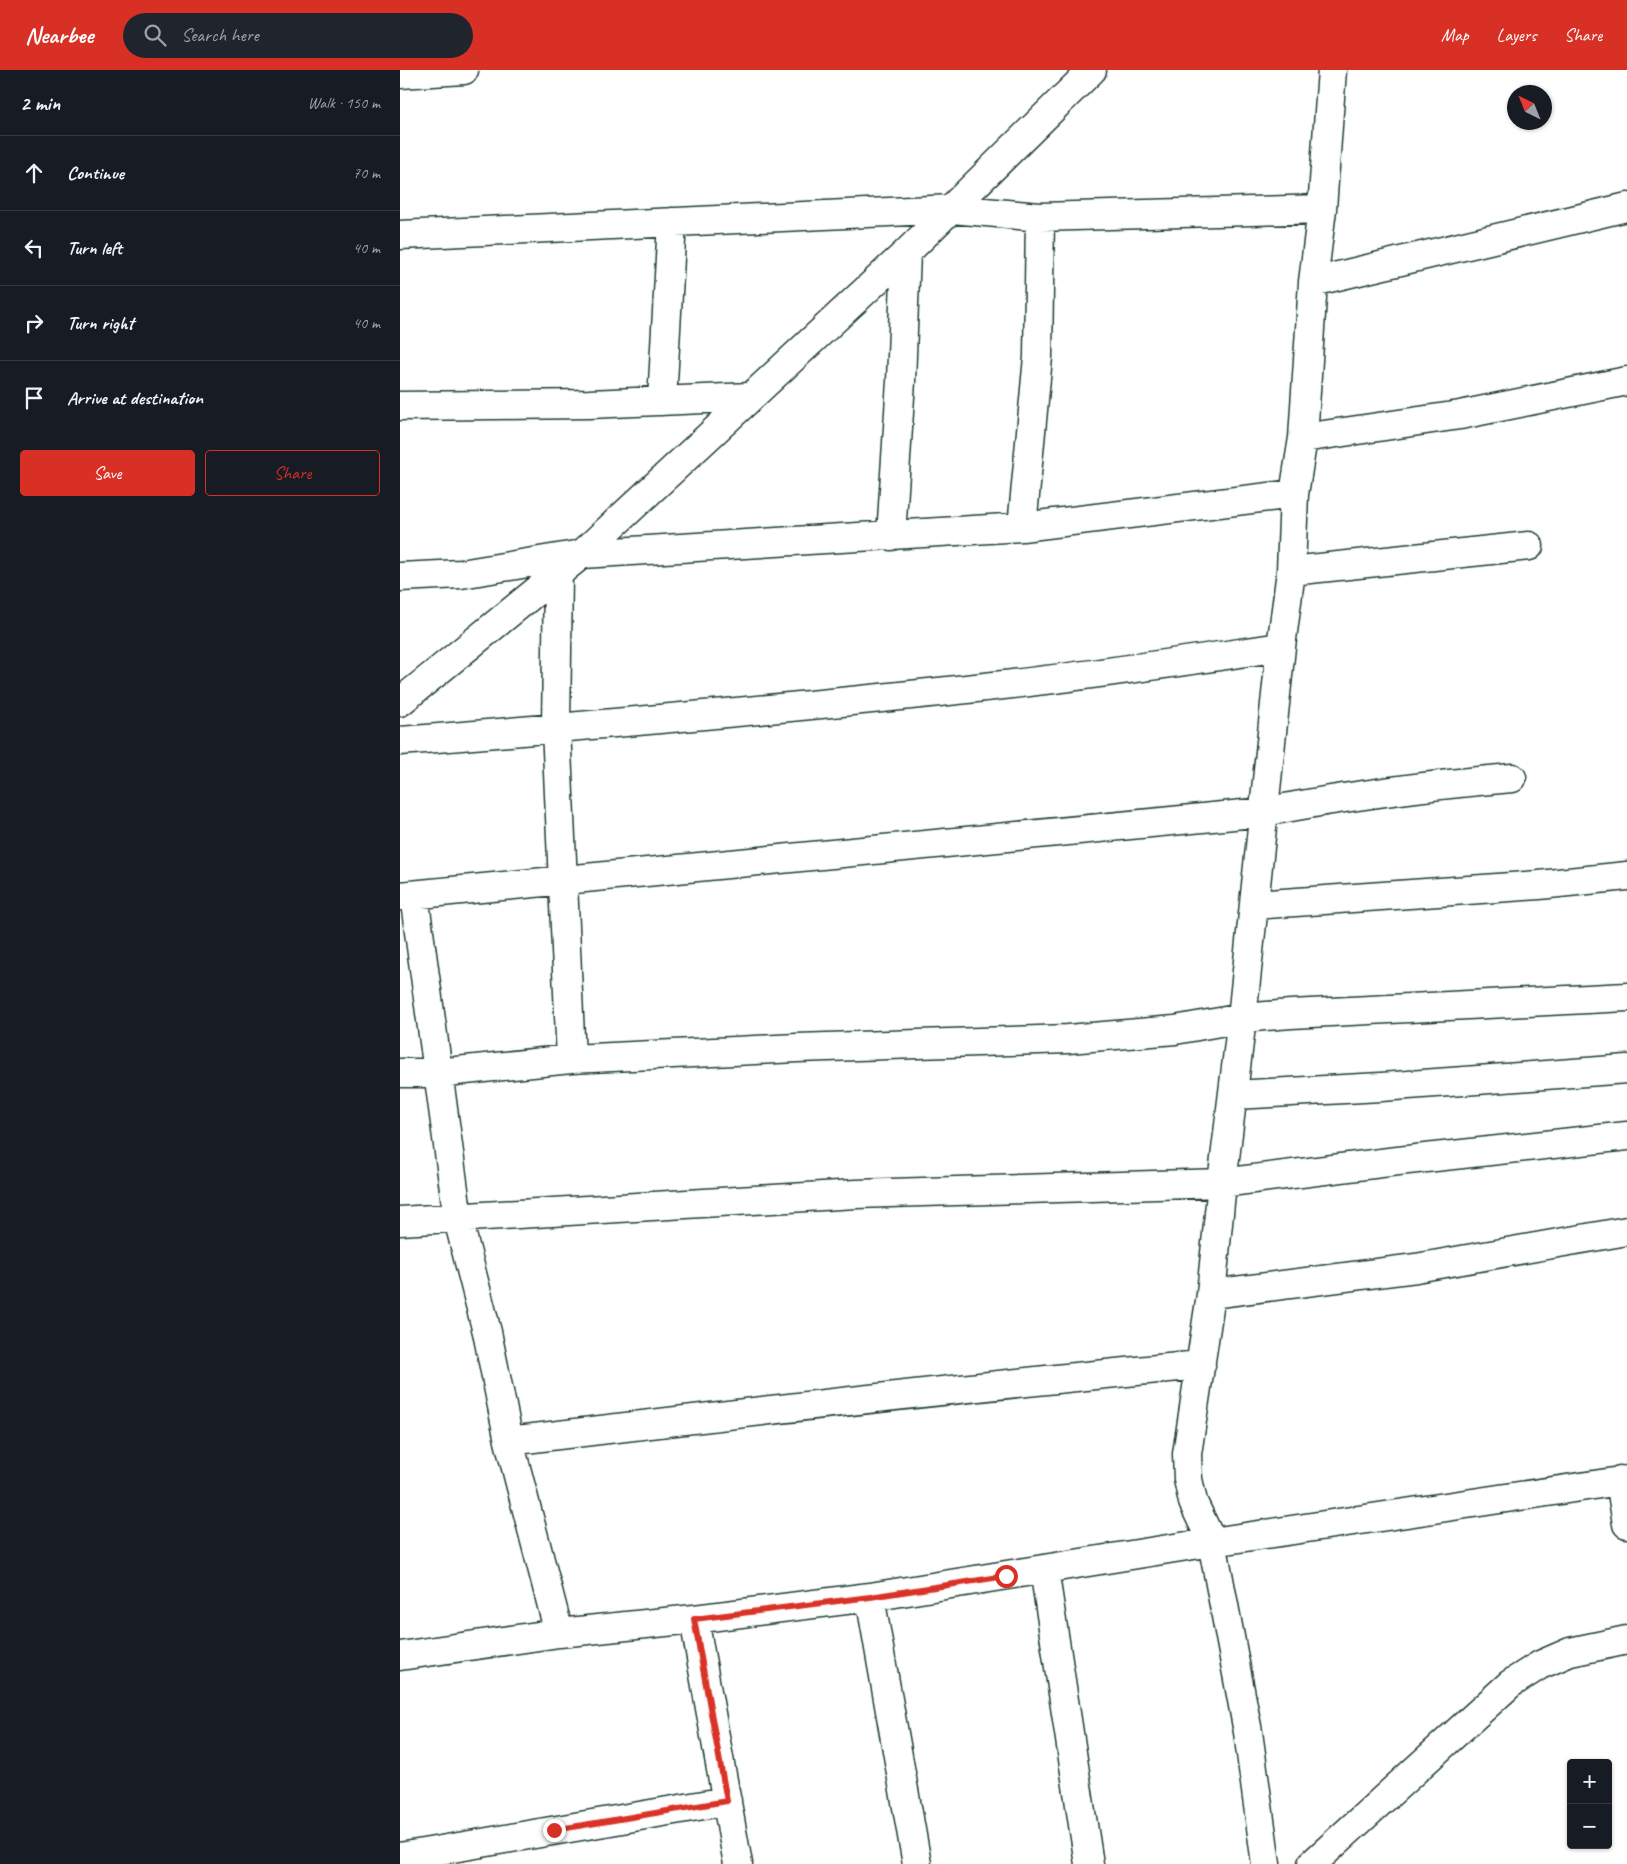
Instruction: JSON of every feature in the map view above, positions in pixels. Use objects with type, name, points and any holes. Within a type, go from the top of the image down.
[{"type":"street","points":[[400,74],[464,70]]},
{"type":"street","points":[[400,702],[582,554],[906,253],[1092,70]]},
{"type":"street","points":[[1266,1864],[1248,1732],[1212,1542],[1192,1502],[1188,1479],[1187,1454],[1211,1294],[1281,647],[1291,571],[1294,494],[1303,438],[1313,282],[1322,209],[1332,70]]},
{"type":"street","points":[[1313,282],[1627,207]]},
{"type":"street","points":[[400,235],[952,209],[1040,217],[1322,209]]},
{"type":"street","points":[[1022,527],[1038,357],[1040,217]]},
{"type":"street","points":[[662,401],[672,222]]},
{"type":"street","points":[[891,536],[901,381],[906,253]]},
{"type":"street","points":[[1303,438],[1460,414],[1627,381]]},
{"type":"street","points":[[400,406],[589,404],[750,397]]},
{"type":"street","points":[[400,577],[461,574],[582,554],[1022,527],[1294,494]]},
{"type":"street","points":[[1291,571],[1529,546]]},
{"type":"street","points":[[558,573],[556,728],[571,1060]]},
{"type":"street","points":[[400,741],[995,686],[1140,668],[1281,647]]},
{"type":"street","points":[[559,1633],[509,1440],[487,1332],[458,1219],[437,1073],[407,896],[563,879],[1264,812],[1328,799],[1420,786],[1512,778]]},
{"type":"street","points":[[1254,905],[1539,885],[1627,876]]},
{"type":"street","points":[[400,1073],[437,1073],[571,1060],[797,1048],[1068,1039],[1175,1030],[1242,1018],[1292,1014],[1627,997]]},
{"type":"street","points":[[1234,1095],[1381,1087],[1627,1068]]},
{"type":"street","points":[[400,1221],[856,1194],[1222,1183],[1627,1136]]},
{"type":"street","points":[[1211,1294],[1416,1268],[1627,1231]]},
{"type":"street","points":[[509,1440],[815,1404],[1201,1365]]},
{"type":"street","points":[[400,1656],[559,1633],[694,1619],[870,1597],[1212,1542],[1623,1480],[1627,1524]]},
{"type":"street","points":[[1044,1569],[1089,1864]]},
{"type":"street","points":[[870,1597],[917,1864]]},
{"type":"street","points":[[694,1619],[738,1864]]},
{"type":"street","points":[[1312,1864],[1510,1684],[1540,1665],[1570,1652],[1627,1640]]},
{"type":"street","points":[[400,1857],[727,1801]]},
{"type":"route","points":[[554,1830],[727,1801],[694,1619],[870,1597],[1006,1576]]}]
